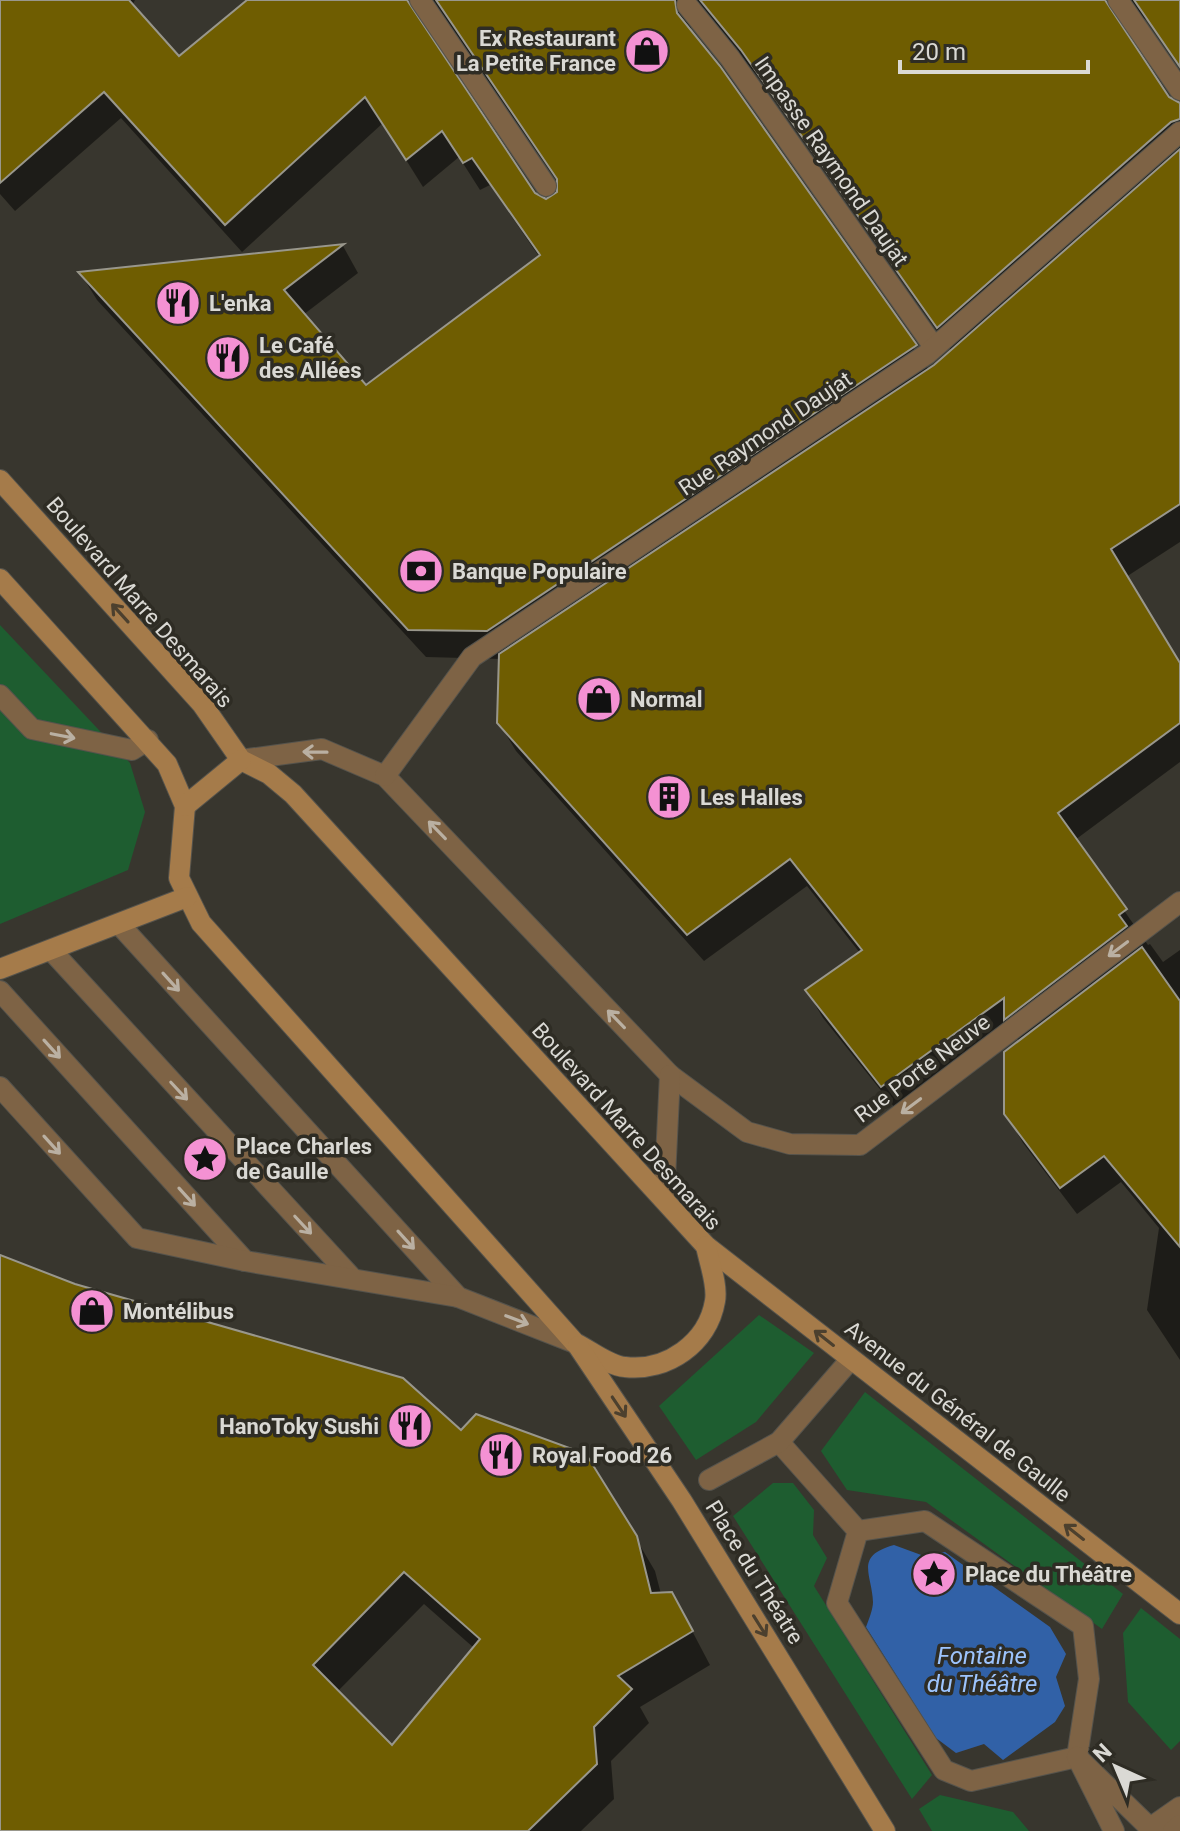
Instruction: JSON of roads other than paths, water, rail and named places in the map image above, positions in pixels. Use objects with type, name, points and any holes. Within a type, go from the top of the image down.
[{"type":"main road","name":"Boulevard Marre Desmarais","points":[[0,480],[202,704],[241,760],[269,774],[293,794],[706,1246],[716,1299],[707,1325],[679,1356],[653,1367],[622,1367],[575,1343],[201,923],[179,878],[178,858],[185,806]]},
{"type":"main road","points":[[0,579],[148,740],[167,764],[185,806],[241,760]]},
{"type":"main road","points":[[0,969],[187,897]]},
{"type":"main road","name":"Avenue du Général de Gaulle","points":[[706,1246],[1180,1614]]},
{"type":"main road","name":"Place du Théatre","points":[[575,1343],[682,1501],[885,1831]]},
{"type":"street","points":[[420,0],[546,186]]},
{"type":"street","points":[[1118,0],[1180,90]]},
{"type":"street","name":"Impasse Raymond Daujat","points":[[687,5],[730,58],[934,347]]},
{"type":"street","name":"Rue Raymond Daujat","points":[[385,776],[472,657],[934,347],[1180,132]]},
{"type":"street","points":[[0,695],[32,729],[132,750],[148,740]]},
{"type":"street","points":[[241,760],[322,749],[385,776]]},
{"type":"street","name":"Rue Porte Neuve","points":[[385,776],[670,1075],[747,1132],[790,1144],[860,1145],[1180,902]]},
{"type":"street","points":[[119,924],[458,1297]]},
{"type":"street","points":[[51,950],[353,1279]]},
{"type":"street","points":[[0,991],[245,1261]]},
{"type":"street","points":[[664,1199],[670,1075]]},
{"type":"street","points":[[0,1087],[137,1238],[245,1261],[458,1297],[575,1343]]},
{"type":"street","points":[[709,1480],[779,1442],[851,1359]]},
{"type":"street","points":[[779,1442],[858,1531]]},
{"type":"street","points":[[858,1531],[925,1521],[1083,1626],[1089,1679],[1077,1757],[1114,1831]]},
{"type":"street","points":[[858,1531],[837,1603],[944,1770],[971,1781],[1077,1757]]},
{"type":"street","points":[[1077,1757],[1150,1828],[1180,1807]]},
{"type":"street","points":[[1173,1831],[1180,1825]]},
{"type":"water","name":"Fontaine du Théâtre","points":[[894,1545],[924,1556],[945,1552],[1050,1627],[1066,1654],[1056,1677],[1065,1706],[1055,1722],[1003,1760],[984,1744],[956,1753],[936,1738],[866,1627],[873,1602],[868,1567],[870,1560],[882,1549]]},
{"type":"place","name":"Ex Restaurant La Petite France","points":[[647,51]]},
{"type":"place","name":"L'enka","points":[[178,303]]},
{"type":"place","name":"Le Café des Allées","points":[[228,358]]},
{"type":"place","name":"Banque Populaire","points":[[421,571]]},
{"type":"place","name":"Normal","points":[[599,699]]},
{"type":"place","name":"Les Halles","points":[[669,797]]},
{"type":"place","name":"Place Charles de Gaulle","points":[[205,1159]]},
{"type":"place","name":"Montélibus","points":[[92,1311]]},
{"type":"place","name":"HanoToky Sushi","points":[[410,1426]]},
{"type":"place","name":"Royal Food 26","points":[[501,1455]]},
{"type":"place","name":"Place du Théâtre","points":[[934,1574]]}]
